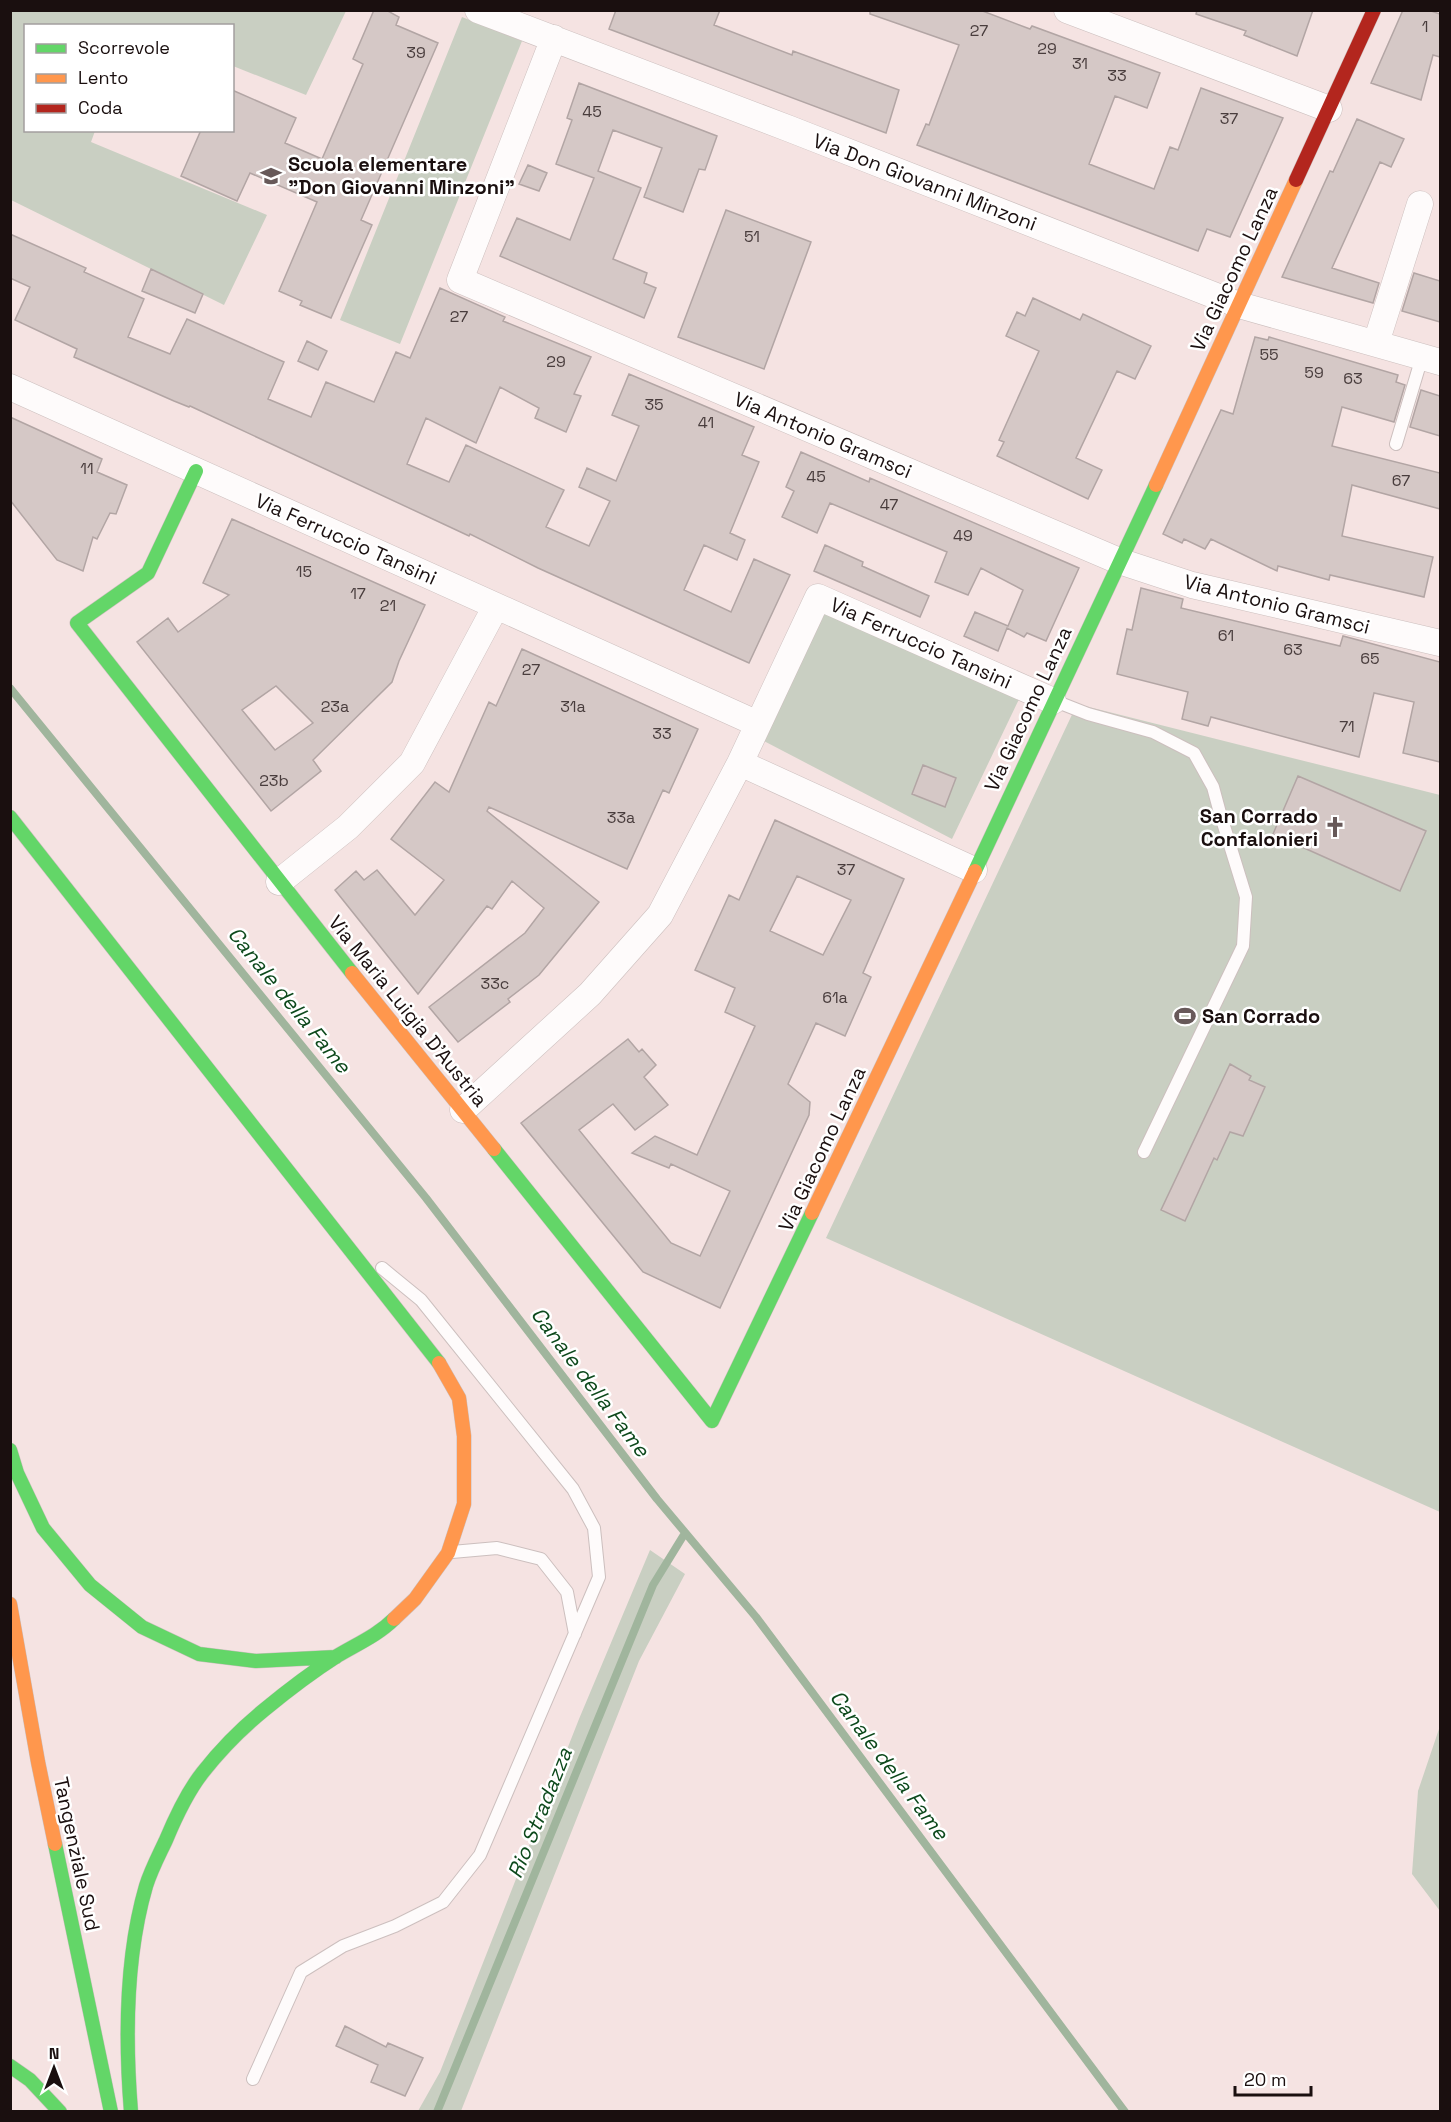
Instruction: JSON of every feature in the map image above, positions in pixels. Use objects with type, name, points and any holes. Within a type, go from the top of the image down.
[{"type":"street","name":"Via Don Giovanni Minzoni","points":[[478,10],[801,133],[1239,305],[1431,359]]},
{"type":"street","points":[[1066,10],[1329,110]]},
{"type":"street","name":"Via Giacomo Lanza","points":[[712,1421],[816,1206],[1119,561],[1374,10]]},
{"type":"street","name":"Via Antonio Gramsci","points":[[554,38],[460,280],[1119,561],[1192,585],[1440,643]]},
{"type":"street","points":[[1376,344],[1420,204]]},
{"type":"street","name":"Via Ferruccio Tansini","points":[[10,387],[758,724]]},
{"type":"street","name":"Via Maria Luigia D'Austria","points":[[196,471],[148,573],[77,623],[279,882],[712,1421]]},
{"type":"street","name":"Via Ferruccio Tansini","points":[[463,1110],[590,994],[660,915],[740,763],[818,597],[1053,701]]},
{"type":"street","points":[[279,882],[348,827],[412,763],[496,606]]},
{"type":"street","points":[[740,763],[974,870]]},
{"type":"street","points":[[10,817],[437,1360],[459,1398],[464,1436],[464,1504],[448,1553],[416,1599],[384,1629],[336,1657],[264,1710],[203,1772],[180,1808],[147,1883],[138,1918],[128,2021],[127,2066],[131,2112]]},
{"type":"street","points":[[10,1450],[17,1473],[42,1528],[90,1585],[142,1627],[199,1654],[256,1661],[336,1657]]},
{"type":"street","name":"Tangenziale Sud","points":[[10,1604],[38,1761],[111,2112]]},
{"type":"street","points":[[10,2066],[30,2080],[60,2112]]},
{"type":"lane","points":[[1395,444],[1431,359]]},
{"type":"lane","points":[[1053,701],[1088,714],[1153,732],[1194,753],[1213,787],[1246,897],[1243,946],[1144,1152]]},
{"type":"lane","points":[[253,2079],[301,1972],[343,1947],[395,1926],[443,1902],[480,1855],[600,1577],[594,1528],[573,1489],[421,1300],[337,1231]]},
{"type":"lane","points":[[448,1553],[497,1548],[541,1560],[567,1592],[576,1635]]},
{"type":"shaded area","points":[[10,11],[346,11],[306,95],[234,66],[234,24],[24,24],[24,132],[95,132],[91,142],[267,215],[224,305],[11,200]]},
{"type":"shaded area","points":[[462,17],[522,41],[400,344],[340,320]]},
{"type":"shaded area","points":[[821,608],[1021,695],[952,839],[760,739]]},
{"type":"shaded area","name":"San Corrado","points":[[1077,704],[1440,795],[1440,1512],[826,1238]]},
{"type":"shaded area","points":[[650,1550],[685,1574],[639,1661],[461,2111],[418,2111],[440,2072],[579,1719]]},
{"type":"shaded area","points":[[1440,1726],[1440,1911],[1412,1874],[1418,1791]]},
{"type":"building","points":[[374,10],[386,10],[399,17],[396,25],[438,43],[361,220],[372,225],[331,318],[300,305],[302,301],[279,291],[317,202],[250,173],[237,201],[181,176],[200,132],[234,132],[234,91],[296,118],[285,143],[322,159],[363,64],[353,59]]},
{"type":"building","points":[[616,10],[720,10],[714,25],[792,55],[793,51],[899,90],[886,133],[609,29]]},
{"type":"building","points":[[870,10],[980,10],[1030,29],[1032,26],[1160,73],[1147,108],[1115,96],[1089,164],[1154,189],[1170,147],[1178,150],[1201,88],[1283,118],[1230,237],[1207,229],[1198,251],[917,145],[926,124],[929,125],[959,45],[870,14]]},
{"type":"building","points":[[1197,10],[1313,10],[1297,56],[1244,35],[1246,31],[1196,14]]},
{"type":"building","points":[[1403,10],[1428,10],[1440,14],[1440,57],[1433,55],[1421,100],[1371,83]]},
{"type":"building","points":[[579,83],[717,136],[705,170],[699,169],[683,212],[644,197],[662,148],[613,130],[598,171],[641,188],[613,259],[647,273],[644,283],[656,288],[644,318],[500,256],[517,218],[570,240],[594,178],[556,164],[572,120],[567,118]]},
{"type":"building","points":[[1357,119],[1404,139],[1391,167],[1380,162],[1332,268],[1379,283],[1373,303],[1282,277],[1330,171],[1333,172]]},
{"type":"building","points":[[528,165],[547,173],[539,191],[519,184]]},
{"type":"building","points":[[726,210],[811,242],[764,369],[678,337]]},
{"type":"building","points":[[10,234],[86,268],[84,272],[144,299],[128,337],[170,354],[187,319],[284,362],[268,399],[311,417],[326,382],[374,402],[396,352],[410,358],[440,288],[505,317],[503,321],[591,357],[574,394],[581,396],[566,432],[535,418],[539,408],[500,387],[476,443],[426,418],[407,464],[449,482],[466,445],[564,490],[546,527],[589,546],[610,501],[579,487],[587,468],[616,481],[639,426],[612,415],[629,374],[754,427],[742,455],[759,462],[730,533],[745,540],[737,560],[704,545],[684,590],[731,612],[754,559],[790,575],[749,663],[538,568],[470,534],[469,536],[190,406],[74,357],[77,349],[15,320],[30,287],[10,278]]},
{"type":"building","points":[[151,269],[203,294],[195,313],[142,291]]},
{"type":"building","points":[[1414,273],[1440,281],[1440,322],[1402,311]]},
{"type":"building","points":[[1033,298],[1080,320],[1083,314],[1151,346],[1135,379],[1117,371],[1076,458],[1102,470],[1088,499],[997,456],[1004,442],[999,440],[1039,351],[1006,336],[1017,312],[1025,316]]},
{"type":"building","points":[[1255,337],[1268,340],[1269,337],[1398,375],[1396,382],[1405,385],[1394,422],[1342,407],[1332,446],[1440,473],[1440,509],[1352,485],[1342,536],[1433,557],[1424,597],[1330,575],[1329,580],[1278,566],[1277,571],[1211,539],[1205,549],[1184,539],[1182,543],[1163,534],[1221,410],[1233,414]]},
{"type":"building","points":[[307,341],[327,351],[318,370],[298,361]]},
{"type":"building","points":[[1421,390],[1440,396],[1440,436],[1410,427]]},
{"type":"building","points":[[10,417],[102,459],[97,472],[127,485],[116,514],[110,513],[97,539],[93,537],[83,571],[57,560],[10,500]]},
{"type":"building","points":[[801,452],[869,482],[870,478],[1079,568],[1046,641],[1027,633],[1024,637],[1007,628],[998,651],[964,636],[975,612],[1008,626],[1023,590],[981,568],[968,595],[935,582],[947,552],[830,503],[817,533],[782,517],[794,491],[786,487]]},
{"type":"building","points":[[232,519],[425,605],[399,661],[392,682],[313,760],[321,771],[271,811],[137,642],[168,618],[178,632],[229,595],[203,583]],"holes":[[[276,686],[313,723],[275,750],[242,710]]]},
{"type":"building","points":[[825,545],[863,562],[862,566],[929,596],[920,617],[814,571]]},
{"type":"building","points":[[1141,588],[1183,599],[1181,608],[1340,646],[1343,636],[1440,662],[1440,762],[1403,753],[1414,702],[1374,693],[1359,757],[1211,717],[1208,726],[1182,719],[1188,692],[1117,674],[1127,629],[1132,630]]},
{"type":"building","points":[[522,649],[698,729],[669,793],[663,790],[627,869],[489,807],[487,811],[599,902],[539,975],[508,999],[510,1002],[458,1042],[429,1007],[525,933],[544,908],[512,881],[492,909],[487,906],[418,994],[335,890],[356,871],[364,880],[377,870],[415,915],[444,880],[391,839],[435,782],[449,792],[489,702],[496,706]]},
{"type":"building","points":[[923,765],[956,778],[945,807],[912,794]]},
{"type":"building","name":"San Corrado Confalonieri","points":[[1298,776],[1426,831],[1400,891],[1273,834]]},
{"type":"building","points":[[775,820],[904,879],[863,973],[871,977],[845,1036],[816,1023],[788,1084],[810,1102],[809,1115],[720,1308],[643,1272],[521,1123],[628,1039],[639,1052],[642,1049],[656,1065],[644,1077],[668,1105],[635,1130],[613,1104],[579,1130],[671,1243],[700,1256],[730,1191],[671,1164],[669,1168],[632,1153],[655,1136],[697,1155],[755,1026],[725,1012],[735,988],[695,970],[729,895],[739,900]],"holes":[[[797,876],[851,900],[823,955],[770,931]]]},
{"type":"building","points":[[1230,1064],[1251,1076],[1249,1080],[1265,1087],[1243,1136],[1230,1132],[1217,1160],[1214,1158],[1185,1221],[1161,1210]]},
{"type":"building","points":[[345,2026],[386,2047],[388,2043],[423,2058],[405,2096],[371,2082],[378,2065],[336,2046]]},
{"type":"waterway","name":"Canale della Fame","points":[[10,688],[426,1198],[657,1499],[756,1617],[1125,2112]]},
{"type":"waterway","name":"Rio Stradazza","points":[[437,2112],[653,1585],[685,1533]]},
{"type":"traffic: fast","points":[[196,471],[148,573],[77,623],[352,973]]},
{"type":"traffic: fast","points":[[975,871],[1156,485]]},
{"type":"traffic: fast","points":[[10,817],[439,1363]]},
{"type":"traffic: fast","points":[[494,1149],[712,1421],[812,1213]]},
{"type":"traffic: fast","points":[[10,1450],[17,1473],[43,1528],[90,1585],[142,1627],[199,1654],[256,1661],[336,1657]]},
{"type":"traffic: fast","points":[[131,2112],[128,1998],[134,1941],[148,1880],[182,1805],[210,1763],[256,1717],[318,1669],[374,1635],[394,1619]]},
{"type":"traffic: fast","points":[[55,1844],[111,2112]]},
{"type":"traffic: fast","points":[[10,2066],[30,2080],[60,2112]]},
{"type":"traffic: slow","points":[[1156,485],[1296,180]]},
{"type":"traffic: slow","points":[[812,1213],[975,871]]},
{"type":"traffic: slow","points":[[352,973],[494,1149]]},
{"type":"traffic: slow","points":[[394,1619],[415,1599],[448,1553],[464,1504],[464,1436],[459,1398],[439,1363]]},
{"type":"traffic: slow","points":[[10,1604],[55,1844]]},
{"type":"traffic: jam","points":[[1296,180],[1374,10]]},
{"type":"place","name":"Scuola elementare \"Don Giovanni Minzoni\"","points":[[271,176]]},
{"type":"place","name":"San Corrado Confalonieri","points":[[1335,827]]},
{"type":"place","name":"San Corrado","points":[[1185,1016]]}]
